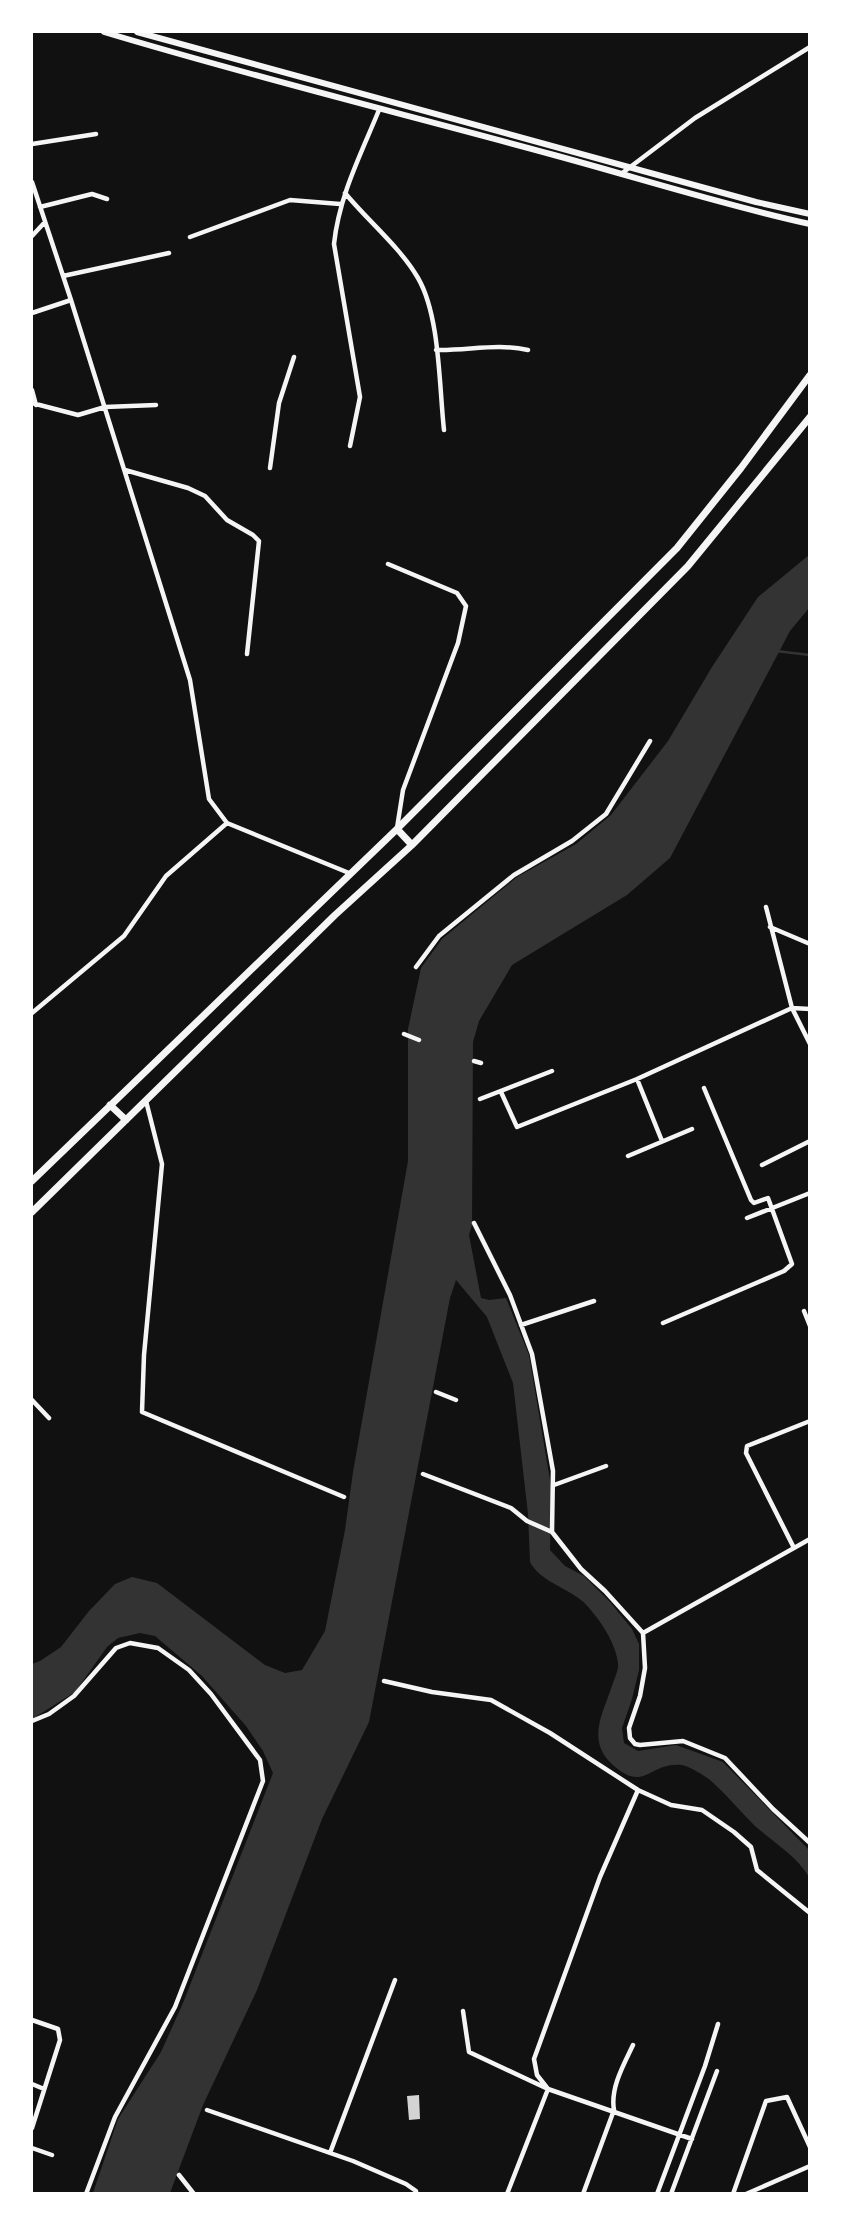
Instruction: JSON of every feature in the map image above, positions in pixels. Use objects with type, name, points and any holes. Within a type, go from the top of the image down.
[{"type":"highway","points":[[32,1181],[397,829],[677,548],[810,375]]},
{"type":"highway","points":[[32,1212],[335,915],[412,845],[688,566],[810,417]]},
{"type":"highway","points":[[397,829],[412,845]]},
{"type":"highway","points":[[110,1105],[126,1120]]},
{"type":"main road","points":[[104,32],[379,110],[810,225]]},
{"type":"main road","points":[[137,32],[756,202],[810,214]]},
{"type":"main road","points":[[180,54],[182,45]]},
{"type":"main road","points":[[452,128],[455,119]]},
{"type":"street","points":[[620,174],[695,118],[810,47]]},
{"type":"street","points":[[350,446],[360,397],[334,244],[340,204],[379,110]]},
{"type":"street","points":[[32,144],[96,134]]},
{"type":"street","points":[[32,183],[190,680],[209,799],[227,823],[349,873]]},
{"type":"street","points":[[345,193],[416,275],[431,306],[444,430]]},
{"type":"street","points":[[40,207],[92,194],[107,199]]},
{"type":"street","points":[[190,237],[290,200],[340,204]]},
{"type":"street","points":[[32,236],[45,222]]},
{"type":"street","points":[[63,276],[169,253]]},
{"type":"street","points":[[32,313],[71,300]]},
{"type":"street","points":[[436,349],[463,350],[504,346],[528,350]]},
{"type":"street","points":[[270,468],[279,403],[294,357]]},
{"type":"street","points":[[32,390],[34,404],[78,415],[105,407],[156,405]]},
{"type":"street","points":[[124,470],[188,488],[205,496],[227,520],[259,541],[247,654]]},
{"type":"street","points":[[388,564],[457,593],[466,606],[458,643],[403,790],[397,829]]},
{"type":"street","points":[[416,967],[439,936],[514,875],[572,841],[606,814],[650,741]]},
{"type":"street","points":[[32,1013],[124,936],[166,876],[227,823]]},
{"type":"street","points":[[766,907],[792,1008],[810,1044]]},
{"type":"street","points":[[769,926],[810,943]]},
{"type":"street","points":[[501,1091],[516,1127],[637,1079],[792,1008],[810,1009]]},
{"type":"street","points":[[404,1034],[419,1040]]},
{"type":"street","points":[[474,1061],[481,1063]]},
{"type":"street","points":[[480,1099],[552,1071]]},
{"type":"street","points":[[637,1079],[662,1141]]},
{"type":"street","points":[[663,1323],[790,1267],[792,1261],[767,1198],[754,1203],[751,1200],[704,1088]]},
{"type":"street","points":[[145,1100],[162,1164],[144,1355],[142,1412],[341,1496]]},
{"type":"street","points":[[628,1156],[692,1129]]},
{"type":"street","points":[[762,1165],[810,1142]]},
{"type":"street","points":[[747,1218],[810,1193]]},
{"type":"street","points":[[474,1223],[510,1295],[532,1354],[554,1485],[552,1532]]},
{"type":"street","points":[[521,1325],[594,1301]]},
{"type":"street","points":[[804,1311],[810,1326]]},
{"type":"street","points":[[436,1392],[456,1400]]},
{"type":"street","points":[[32,1400],[50,1418]]},
{"type":"street","points":[[794,1548],[746,1453],[747,1446],[810,1421]]},
{"type":"street","points":[[554,1485],[606,1466]]},
{"type":"street","points":[[423,1474],[511,1508],[527,1521],[552,1532],[581,1569],[643,1633],[645,1668],[640,1696],[629,1728],[632,1741],[640,1745],[671,1740],[683,1741],[725,1758],[773,1809],[810,1843]]},
{"type":"street","points":[[643,1633],[810,1539]]},
{"type":"street","points":[[32,1721],[49,1714],[74,1696],[116,1648],[130,1643],[158,1648],[189,1670],[211,1694],[260,1760],[263,1781],[175,2007],[115,2117],[86,2193]]},
{"type":"street","points":[[384,1681],[432,1692],[491,1700],[550,1733],[638,1790],[670,1805],[702,1810],[751,1847],[757,1870],[810,1913]]},
{"type":"street","points":[[548,2089],[537,2075],[534,2059],[600,1877],[638,1790]]},
{"type":"street","points":[[330,2153],[395,1980]]},
{"type":"street","points":[[463,2011],[469,2052],[548,2089],[692,2139]]},
{"type":"street","points":[[32,2020],[58,2029],[60,2040],[32,2127]]},
{"type":"street","points":[[657,2193],[718,2024]]},
{"type":"street","points":[[583,2193],[614,2110],[616,2087],[632,2045]]},
{"type":"street","points":[[671,2193],[717,2071]]},
{"type":"street","points":[[32,2084],[44,2089]]},
{"type":"street","points":[[507,2193],[548,2089]]},
{"type":"street","points":[[733,2193],[766,2101],[787,2097],[810,2147]]},
{"type":"street","points":[[207,2110],[330,2153],[406,2184],[416,2193]]},
{"type":"street","points":[[32,2148],[52,2155]]},
{"type":"street","points":[[746,2193],[810,2166]]},
{"type":"street","points":[[179,2175],[194,2193]]},
{"type":"shaded area","points":[[809,555],[809,608],[790,631],[670,858],[627,895],[512,965],[479,1021],[473,1042],[472,1225],[469,1235],[481,1298],[506,1298],[529,1355],[551,1486],[550,1550],[565,1566],[584,1576],[610,1602],[632,1629],[639,1644],[639,1670],[622,1728],[624,1743],[638,1751],[676,1745],[723,1762],[809,1850],[809,1877],[791,1856],[697,1771],[682,1765],[671,1765],[633,1777],[625,1774],[605,1757],[598,1737],[599,1727],[617,1670],[616,1655],[604,1628],[587,1606],[575,1595],[540,1574],[530,1562],[528,1514],[513,1383],[487,1317],[456,1280],[450,1298],[369,1722],[322,1819],[257,1990],[203,2105],[170,2193],[93,2193],[118,2119],[161,2052],[183,2003],[273,1773],[263,1751],[246,1726],[202,1676],[155,1636],[140,1633],[118,1638],[107,1647],[75,1692],[32,1719],[32,1664],[61,1647],[89,1611],[115,1584],[132,1577],[157,1583],[265,1665],[285,1673],[302,1670],[325,1631],[345,1530],[408,1161],[408,1029],[421,968],[442,939],[517,877],[576,844],[611,815],[668,741],[758,597]]},
{"type":"building","points":[[419,2095],[420,2119],[409,2120],[407,2096]]},
{"type":"waterway","points":[[776,651],[810,655]]}]
